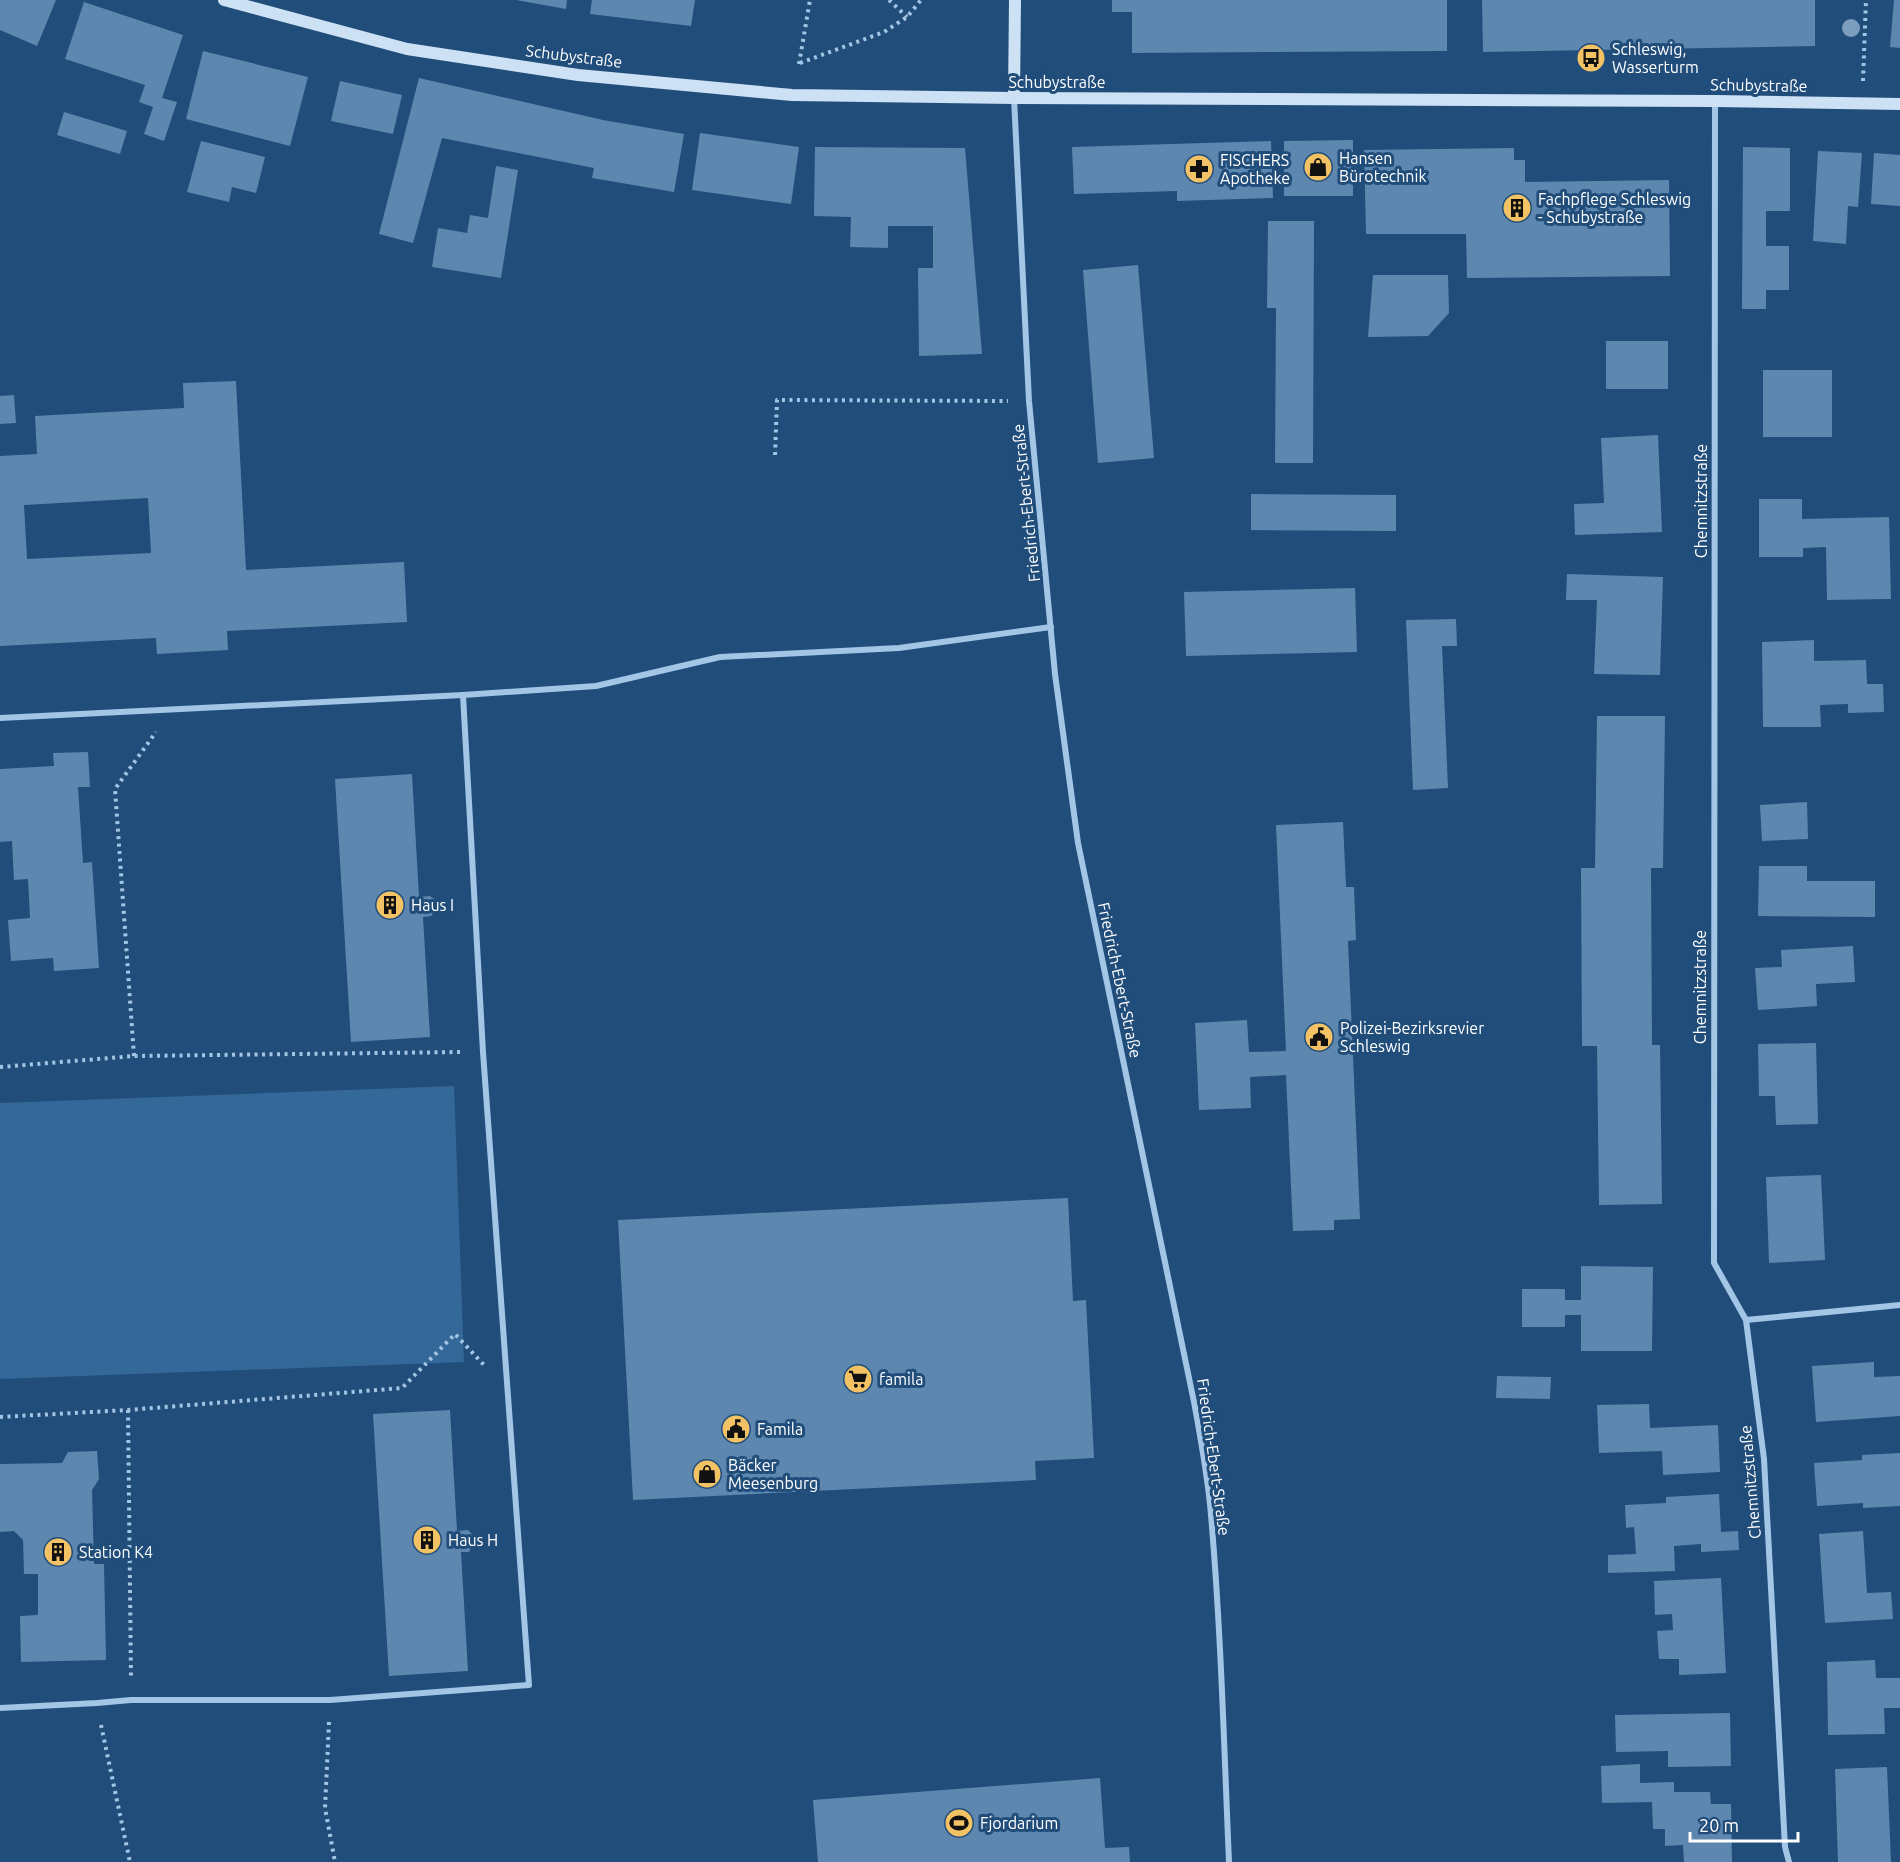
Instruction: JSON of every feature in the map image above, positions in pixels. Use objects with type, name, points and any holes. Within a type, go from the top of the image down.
[{"type":"street","name":"Schubystraße","points":[[224,0],[407,49],[578,75],[792,95],[1900,104]]},
{"type":"street","points":[[1014,98],[1015,0]]},
{"type":"street","name":"Friedrich-Ebert-Straße","points":[[1014,98],[1029,401],[1055,674],[1078,843],[1194,1402],[1205,1466],[1211,1514],[1229,1862]]},
{"type":"street","name":"Chemnitzstraße","points":[[1715,101],[1714,1263],[1746,1320],[1764,1459],[1785,1846],[1789,1862]]},
{"type":"street","points":[[0,718],[463,695],[596,686],[720,657],[899,648],[1051,627]]},
{"type":"street","points":[[0,1708],[131,1700],[330,1700],[529,1685],[483,1052],[463,695]]},
{"type":"street","points":[[1746,1320],[1900,1305]]},
{"type":"path","points":[[792,95],[800,63],[810,0]]},
{"type":"path","points":[[889,0],[907,17]]},
{"type":"path","points":[[800,63],[884,32],[907,17],[921,0]]},
{"type":"path","points":[[1862,102],[1866,0]]},
{"type":"path","points":[[775,455],[777,400],[1029,401]]},
{"type":"path","points":[[134,1056],[115,789],[173,709]]},
{"type":"path","points":[[0,1067],[134,1056],[483,1052]]},
{"type":"path","points":[[0,1417],[128,1410],[402,1388],[455,1334],[508,1391]]},
{"type":"path","points":[[128,1410],[131,1700]]},
{"type":"path","points":[[330,1700],[325,1809],[335,1862]]},
{"type":"path","points":[[97,1703],[130,1862]]},
{"type":"shaded area","points":[[454,1086],[464,1362],[0,1379],[0,1103]]},
{"type":"building","points":[[0,0],[56,0],[37,46],[0,30]]},
{"type":"building","points":[[516,0],[567,0],[566,9]]},
{"type":"building","points":[[592,0],[695,0],[691,26],[590,14]]},
{"type":"building","points":[[1112,0],[1447,0],[1447,51],[1132,53],[1132,12],[1112,12]]},
{"type":"building","points":[[1482,0],[1815,0],[1815,46],[1483,52]]},
{"type":"building","points":[[1894,0],[1900,0],[1900,48],[1890,47]]},
{"type":"building","points":[[84,2],[183,35],[162,98],[177,102],[164,141],[144,134],[153,107],[139,102],[145,85],[65,59]]},
{"type":"building","points":[[203,51],[308,77],[290,146],[186,119]]},
{"type":"building","points":[[419,78],[603,120],[684,134],[674,192],[592,178],[594,168],[442,138],[413,243],[379,234]]},
{"type":"building","points":[[340,81],[402,95],[393,134],[331,121]]},
{"type":"building","points":[[64,112],[127,131],[120,154],[57,135]]},
{"type":"building","points":[[700,133],[799,147],[791,204],[692,190]]},
{"type":"building","points":[[1353,140],[1353,196],[1284,196],[1284,141]]},
{"type":"building","points":[[201,141],[265,157],[256,193],[232,187],[229,202],[187,192]]},
{"type":"building","points":[[1271,141],[1273,198],[1177,201],[1177,191],[1074,194],[1072,147]]},
{"type":"building","points":[[815,147],[965,148],[982,354],[919,356],[918,268],[933,268],[933,226],[888,226],[888,248],[850,247],[851,217],[814,216]]},
{"type":"building","points":[[1743,147],[1790,148],[1790,211],[1766,211],[1766,246],[1789,246],[1789,290],[1766,290],[1766,309],[1742,309]]},
{"type":"building","name":"Fachpflege Schleswig - Schubystraße","points":[[1514,148],[1514,160],[1525,160],[1525,182],[1669,180],[1670,276],[1467,278],[1466,234],[1366,234],[1364,150]]},
{"type":"building","points":[[1818,151],[1862,153],[1858,207],[1848,206],[1846,244],[1813,241]]},
{"type":"building","points":[[1874,153],[1900,155],[1900,206],[1871,204]]},
{"type":"building","points":[[496,166],[518,170],[501,278],[432,267],[438,228],[467,233],[470,215],[488,218]]},
{"type":"building","points":[[1268,221],[1314,221],[1313,463],[1275,463],[1276,308],[1267,308]]},
{"type":"building","points":[[1138,265],[1154,458],[1098,463],[1083,270]]},
{"type":"building","points":[[1373,275],[1448,275],[1449,313],[1428,336],[1368,337]]},
{"type":"building","points":[[1606,341],[1668,341],[1668,389],[1606,389]]},
{"type":"building","points":[[1763,370],[1832,370],[1832,437],[1763,437]]},
{"type":"building","points":[[236,381],[246,570],[404,562],[407,622],[227,631],[228,650],[157,654],[156,638],[0,646],[0,456],[37,454],[35,416],[184,408],[183,383]],"holes":[[[148,498],[151,553],[27,559],[24,505]]]},
{"type":"building","points":[[14,395],[16,423],[0,424],[0,396]]},
{"type":"building","points":[[1658,435],[1662,532],[1575,535],[1574,504],[1604,503],[1601,438]]},
{"type":"building","points":[[1251,494],[1396,495],[1396,531],[1251,530]]},
{"type":"building","points":[[1759,499],[1802,499],[1802,519],[1889,517],[1891,599],[1827,600],[1826,547],[1803,548],[1803,557],[1759,557]]},
{"type":"building","points":[[1567,574],[1663,577],[1660,675],[1594,674],[1597,600],[1566,600]]},
{"type":"building","points":[[1355,588],[1357,652],[1186,656],[1184,592]]},
{"type":"building","points":[[1456,619],[1457,646],[1442,646],[1448,788],[1413,790],[1406,620]]},
{"type":"building","points":[[1814,640],[1814,661],[1866,660],[1867,684],[1883,684],[1884,712],[1848,713],[1848,704],[1820,705],[1821,727],[1763,727],[1762,642]]},
{"type":"building","points":[[1597,716],[1665,716],[1663,868],[1651,868],[1652,1045],[1660,1045],[1662,1204],[1599,1205],[1597,1046],[1582,1046],[1581,868],[1595,868]]},
{"type":"building","points":[[88,752],[90,787],[78,787],[83,863],[92,862],[99,968],[54,971],[53,958],[11,961],[8,920],[30,918],[28,879],[14,880],[12,841],[0,842],[0,769],[54,766],[53,753]]},
{"type":"building","name":"Haus I","points":[[412,774],[419,897],[430,896],[437,901],[437,909],[431,916],[423,917],[430,1037],[351,1042],[335,779]]},
{"type":"building","points":[[1807,802],[1808,839],[1762,841],[1760,805]]},
{"type":"building","name":"Polizei-Bezirksrevier Schleswig","points":[[1343,822],[1346,887],[1354,887],[1356,940],[1348,941],[1360,1219],[1334,1220],[1334,1230],[1293,1231],[1286,1075],[1250,1077],[1251,1108],[1199,1110],[1195,1023],[1247,1020],[1249,1052],[1286,1051],[1276,825]]},
{"type":"building","points":[[1759,866],[1807,866],[1807,881],[1875,881],[1875,917],[1758,916]]},
{"type":"building","points":[[1853,946],[1855,982],[1816,984],[1817,1006],[1758,1010],[1755,968],[1782,967],[1781,950]]},
{"type":"building","points":[[1816,1043],[1818,1124],[1776,1125],[1775,1096],[1759,1096],[1758,1044]]},
{"type":"building","points":[[1821,1175],[1825,1260],[1769,1263],[1766,1177]]},
{"type":"building","name":"famila","points":[[1068,1198],[1073,1301],[1086,1300],[1094,1458],[1035,1461],[1036,1480],[633,1500],[618,1220]]},
{"type":"building","points":[[1581,1266],[1653,1267],[1652,1351],[1581,1351],[1581,1315],[1565,1315],[1565,1327],[1522,1327],[1522,1289],[1565,1289],[1565,1300],[1581,1300]]},
{"type":"building","points":[[1874,1362],[1874,1377],[1900,1376],[1900,1416],[1816,1422],[1812,1366]]},
{"type":"building","points":[[1497,1376],[1551,1377],[1550,1399],[1496,1398]]},
{"type":"building","points":[[1649,1404],[1650,1428],[1718,1425],[1720,1472],[1663,1475],[1662,1451],[1599,1453],[1597,1405]]},
{"type":"building","name":"Haus H","points":[[450,1410],[457,1531],[468,1530],[474,1536],[474,1543],[469,1552],[461,1552],[468,1671],[389,1676],[373,1414]]},
{"type":"building","name":"Station K4","points":[[97,1451],[99,1479],[92,1490],[94,1564],[104,1564],[106,1660],[21,1662],[20,1616],[38,1615],[38,1574],[24,1574],[23,1540],[14,1531],[0,1532],[0,1464],[62,1463],[68,1452]]},
{"type":"building","points":[[1900,1453],[1900,1506],[1863,1508],[1863,1503],[1817,1506],[1814,1463],[1862,1460],[1862,1455]]},
{"type":"building","points":[[1719,1494],[1721,1532],[1738,1531],[1739,1550],[1701,1552],[1701,1544],[1674,1546],[1675,1571],[1608,1573],[1608,1555],[1636,1554],[1634,1527],[1626,1528],[1625,1505],[1666,1503],[1666,1497]]},
{"type":"building","points":[[1863,1531],[1867,1593],[1891,1592],[1893,1619],[1825,1623],[1819,1534]]},
{"type":"building","points":[[1721,1578],[1726,1673],[1679,1675],[1679,1659],[1659,1659],[1657,1631],[1673,1630],[1672,1614],[1655,1615],[1654,1581]]},
{"type":"building","points":[[1875,1660],[1876,1678],[1900,1678],[1900,1708],[1884,1708],[1885,1734],[1828,1735],[1827,1662]]},
{"type":"building","points":[[1730,1713],[1731,1766],[1668,1767],[1668,1751],[1616,1752],[1615,1715]]},
{"type":"building","points":[[1640,1764],[1640,1783],[1674,1782],[1674,1792],[1710,1792],[1711,1804],[1731,1804],[1732,1862],[1684,1862],[1683,1845],[1665,1846],[1665,1829],[1653,1829],[1652,1802],[1602,1803],[1601,1766]]},
{"type":"building","points":[[1887,1767],[1891,1862],[1838,1862],[1835,1769]]},
{"type":"building","name":"Fjordarium","points":[[1100,1778],[1105,1848],[1129,1847],[1130,1862],[818,1862],[813,1800]]},
{"type":"place","name":"Schleswig, Wasserturm","points":[[1591,58]]},
{"type":"place","name":"Hansen Bürotechnik","points":[[1318,167]]},
{"type":"place","name":"FISCHERS Apotheke","points":[[1199,169]]},
{"type":"place","name":"Fachpflege Schleswig - Schubystraße","points":[[1517,208]]},
{"type":"place","name":"Haus I","points":[[390,905]]},
{"type":"place","name":"Polizei-Bezirksrevier Schleswig","points":[[1319,1037]]},
{"type":"place","name":"famila","points":[[858,1379]]},
{"type":"place","name":"Famila","points":[[736,1429]]},
{"type":"place","name":"Bäcker Meesenburg","points":[[707,1474]]},
{"type":"place","name":"Haus H","points":[[427,1540]]},
{"type":"place","name":"Station K4","points":[[58,1552]]},
{"type":"place","name":"Fjordarium","points":[[959,1823]]}]
